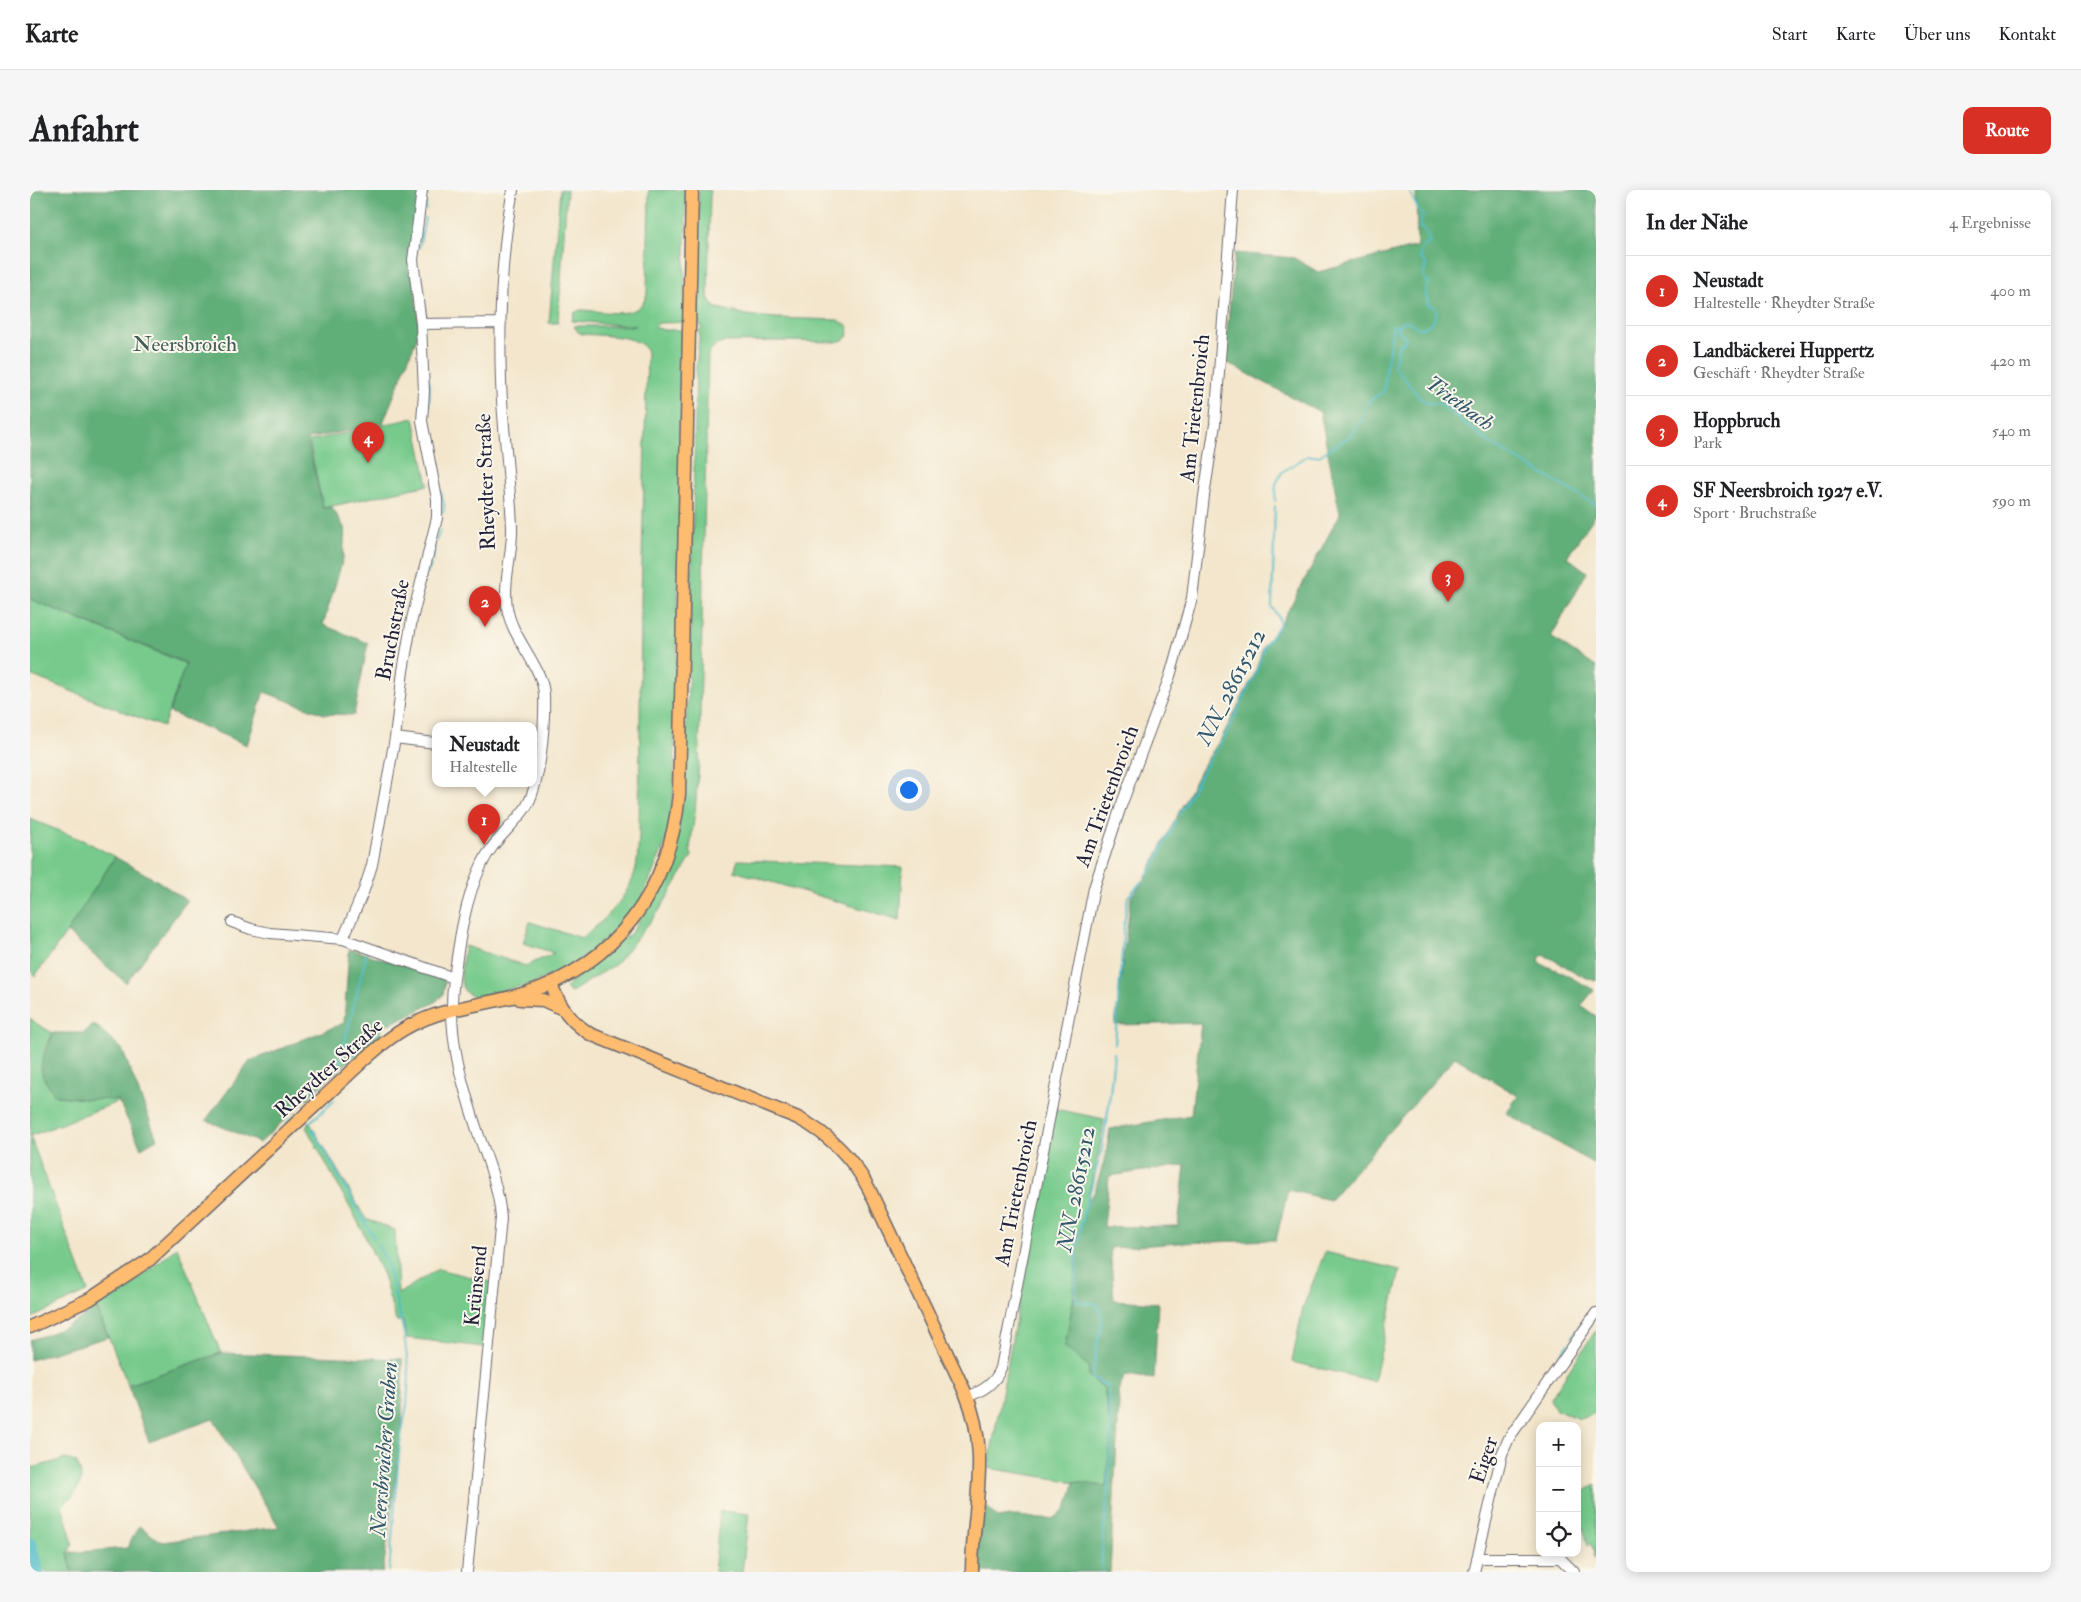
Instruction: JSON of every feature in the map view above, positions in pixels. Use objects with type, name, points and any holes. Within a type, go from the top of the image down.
[{"type":"main road","points":[[451,1010],[500,1000],[550,983],[592,958],[615,939],[636,915],[659,877],[669,850],[675,828],[679,782],[692,190]]},
{"type":"main road","points":[[550,983],[563,1009],[580,1027],[596,1037],[784,1112],[814,1128],[839,1148],[859,1172],[869,1189],[967,1397],[976,1423],[980,1454],[972,1572]]},
{"type":"main road","points":[[500,1000],[539,999],[563,1009]]},
{"type":"main road","name":"Rheydter Straße","points":[[30,1327],[53,1318],[90,1299],[143,1264],[387,1040],[418,1022],[451,1010]]},
{"type":"street","name":"Bruchstraße","points":[[344,939],[371,872],[395,738],[412,618],[432,543],[438,506],[422,421],[424,392],[421,324],[413,260],[422,190]]},
{"type":"street","name":"Rheydter Straße","points":[[513,190],[506,231],[501,323],[501,384],[512,530],[506,602],[512,626],[544,688],[544,712],[537,758]]},
{"type":"street","name":"Am Trietenbroich","points":[[967,1397],[987,1387],[996,1378],[1001,1368],[1096,882],[1118,814],[1170,676],[1190,607],[1215,424],[1233,190]]},
{"type":"street","points":[[421,324],[501,323]]},
{"type":"street","points":[[395,738],[432,743]]},
{"type":"street","name":"Rheydter Straße","points":[[451,1010],[454,978],[467,906],[478,873],[491,847],[528,804],[534,787]]},
{"type":"street","points":[[232,922],[270,933],[344,939],[454,978]]},
{"type":"street","name":"Krünsend","points":[[451,1010],[461,1079],[495,1183],[501,1218],[467,1572]]},
{"type":"street","name":"Eiger","points":[[1474,1572],[1502,1454],[1509,1438],[1596,1313]]},
{"type":"street","points":[[1477,1558],[1560,1558],[1574,1572]]},
{"type":"green space","name":"Neersbroich","points":[[30,190],[421,190],[411,258],[420,330],[383,423],[307,439],[323,508],[332,507],[345,529],[343,559],[323,625],[368,643],[354,715],[324,714],[264,692],[247,745],[169,712],[186,663],[30,599]]},
{"type":"green space","points":[[560,190],[567,190],[558,323],[549,323]]},
{"type":"green space","points":[[649,190],[686,190],[684,322],[659,323],[654,327],[664,330],[681,330],[683,332],[674,789],[666,841],[641,901],[611,935],[593,951],[561,971],[532,984],[474,997],[464,990],[461,981],[465,946],[526,966],[554,953],[523,943],[530,922],[582,938],[615,908],[628,889],[636,868],[639,837],[641,601],[647,352],[643,346],[629,339],[582,334],[574,326],[636,326],[572,321],[574,313],[580,310],[610,313],[629,312],[643,302],[647,293]]},
{"type":"green space","points":[[699,190],[710,190],[708,297],[714,307],[746,315],[838,320],[848,326],[849,335],[843,340],[836,342],[725,342],[715,346],[708,353],[699,762],[690,849],[692,856],[659,911],[616,964],[570,993],[566,987],[632,932],[656,894],[678,838],[685,757],[691,616],[696,368],[700,330],[702,328],[698,321]]},
{"type":"green space","points":[[1416,190],[1596,190],[1596,514],[1567,557],[1587,572],[1551,637],[1596,667],[1596,981],[1582,976],[1543,955],[1539,959],[1541,964],[1559,971],[1594,990],[1581,1006],[1596,1016],[1596,1165],[1506,1113],[1518,1096],[1455,1057],[1330,1200],[1288,1190],[1276,1240],[1178,1243],[1110,1248],[1114,1300],[1158,1303],[1154,1379],[1125,1375],[1118,1392],[1110,1572],[972,1572],[977,1507],[988,1508],[999,1518],[1012,1516],[1055,1518],[1063,1512],[1069,1501],[1074,1482],[1106,1486],[1111,1430],[1104,1388],[1089,1377],[1088,1366],[1065,1347],[1074,1297],[1076,1297],[1078,1240],[1086,1203],[1094,1193],[1106,1155],[1110,1129],[1191,1115],[1201,1023],[1115,1025],[1131,897],[1144,881],[1201,769],[1222,737],[1255,673],[1263,647],[1278,629],[1340,514],[1320,412],[1224,361],[1235,253],[1294,258],[1318,272],[1417,246]],"holes":[[[1185,1165],[1178,1226],[1104,1227],[1109,1176]]]},
{"type":"green space","points":[[414,418],[428,485],[323,508],[309,441]]},
{"type":"green space","points":[[30,599],[186,664],[163,727],[30,675]]},
{"type":"green space","points":[[30,819],[87,842],[115,857],[67,932],[35,976],[30,970]]},
{"type":"green space","points":[[115,857],[158,881],[187,901],[126,983],[67,932]]},
{"type":"green space","points":[[738,860],[903,867],[900,920],[734,871]]},
{"type":"green space","points":[[349,949],[441,976],[445,982],[443,995],[434,1003],[383,1027],[381,1030],[382,1037],[333,1074],[260,1143],[206,1120],[250,1061],[344,1023]]},
{"type":"green space","points":[[30,1018],[53,1033],[44,1051],[56,1095],[85,1099],[114,1098],[120,1101],[30,1136]]},
{"type":"green space","points":[[94,1024],[122,1049],[157,1139],[141,1148],[118,1100],[56,1096],[48,1086],[41,1071],[41,1064],[53,1033],[84,1033]]},
{"type":"green space","points":[[1055,1109],[1104,1119],[1099,1151],[1077,1240],[1074,1295],[1065,1346],[1089,1366],[1090,1377],[1104,1388],[1111,1430],[1106,1487],[988,1468]]},
{"type":"green space","points":[[310,1123],[366,1219],[395,1230],[398,1294],[438,1269],[491,1282],[484,1347],[406,1338],[403,1321],[396,1321],[383,1275],[359,1224],[306,1127]]},
{"type":"green space","points":[[30,1136],[88,1291],[30,1319]]},
{"type":"green space","points":[[177,1247],[221,1353],[128,1385],[96,1306],[130,1286]]},
{"type":"green space","points":[[1325,1252],[1400,1270],[1374,1381],[1292,1362],[1303,1307]]},
{"type":"green space","points":[[96,1306],[108,1337],[30,1360],[30,1340],[65,1327],[82,1318]]},
{"type":"green space","points":[[1596,1330],[1596,1413],[1580,1419],[1556,1410],[1550,1399]]},
{"type":"green space","points":[[221,1353],[402,1359],[402,1429],[383,1572],[72,1572],[68,1553],[127,1548],[139,1526],[162,1542],[279,1527],[213,1419],[149,1442],[128,1385]]},
{"type":"green space","points":[[65,1459],[76,1462],[81,1475],[81,1481],[76,1492],[62,1506],[73,1543],[68,1553],[72,1572],[30,1572],[30,1460],[32,1468]]},
{"type":"green space","points":[[1596,1484],[1596,1562],[1591,1544],[1588,1545],[1581,1520],[1581,1493]]},
{"type":"green space","points":[[720,1511],[749,1514],[742,1572],[714,1572]]},
{"type":"waterway","name":"Neersbroicher Graben","points":[[427,190],[427,196]]},
{"type":"waterway","name":"Trietbach","points":[[1409,190],[1419,211],[1423,215],[1419,227],[1425,230],[1430,243],[1423,247],[1419,257],[1426,264],[1423,277],[1429,283],[1425,289],[1428,305],[1435,307],[1436,315],[1428,325],[1421,329],[1407,321],[1402,321],[1397,328],[1406,339],[1398,346],[1397,357],[1393,364],[1420,398],[1427,403],[1439,403],[1491,444],[1596,505]]},
{"type":"waterway","name":"Neersbroicher Graben","points":[[426,201],[426,210]]},
{"type":"waterway","name":"Neersbroicher Graben","points":[[419,248],[425,218]]},
{"type":"waterway","name":"Neersbroicher Graben","points":[[420,274],[426,321]]},
{"type":"waterway","name":"NN_28615212","points":[[1275,501],[1276,484],[1282,472],[1307,456],[1319,456],[1349,437],[1359,425],[1368,402],[1384,391],[1393,325],[1397,328]]},
{"type":"waterway","name":"Neersbroicher Graben","points":[[428,375],[430,394],[428,410]]},
{"type":"waterway","name":"Neersbroicher Graben","points":[[438,478],[440,487]]},
{"type":"waterway","name":"Neersbroicher Graben","points":[[441,491],[444,506],[443,512]]},
{"type":"waterway","name":"NN_28615212","points":[[1179,815],[1203,770],[1224,738],[1256,673],[1264,647],[1280,624],[1279,618],[1272,607],[1275,506]]},
{"type":"waterway","name":"Neersbroicher Graben","points":[[436,542],[440,530]]},
{"type":"waterway","name":"Neersbroicher Graben","points":[[432,561],[435,548]]},
{"type":"waterway","name":"Neersbroicher Graben","points":[[428,573],[431,565]]},
{"type":"waterway","name":"NN_28615212","points":[[1145,877],[1152,869],[1176,821]]},
{"type":"waterway","name":"NN_28615212","points":[[1115,1044],[1124,925],[1128,897],[1142,881]]},
{"type":"waterway","name":"Neersbroicher Graben","points":[[336,1077],[367,952]]},
{"type":"waterway","name":"NN_28615212","points":[[1102,1572],[1102,1546],[1111,1433],[1108,1386],[1092,1378],[1102,1318],[1097,1304],[1078,1302],[1076,1299],[1077,1250],[1083,1215],[1101,1154],[1109,1105],[1114,1053]]},
{"type":"waterway","name":"Neersbroicher Graben","points":[[309,1123],[335,1100]]},
{"type":"waterway","points":[[286,1124],[297,1114]]},
{"type":"waterway","name":"Neersbroicher Graben","points":[[312,1128],[374,1238]]},
{"type":"waterway","name":"Neersbroicher Graben","points":[[377,1244],[386,1260],[404,1333],[409,1376],[407,1404],[400,1443],[389,1572]]},
{"type":"waterway","points":[[1572,1337],[1596,1303]]},
{"type":"waterway","points":[[1540,1384],[1569,1343]]},
{"type":"waterway","points":[[30,1543],[38,1572]]},
{"type":"place","name":"SF Neersbroich 1927 e.V.","points":[[368,463]]},
{"type":"place","name":"Hoppbruch","points":[[1448,602]]},
{"type":"place","name":"Landbäckerei Huppertz","points":[[485,627]]},
{"type":"place","name":"Neustadt","points":[[484,845]]}]
